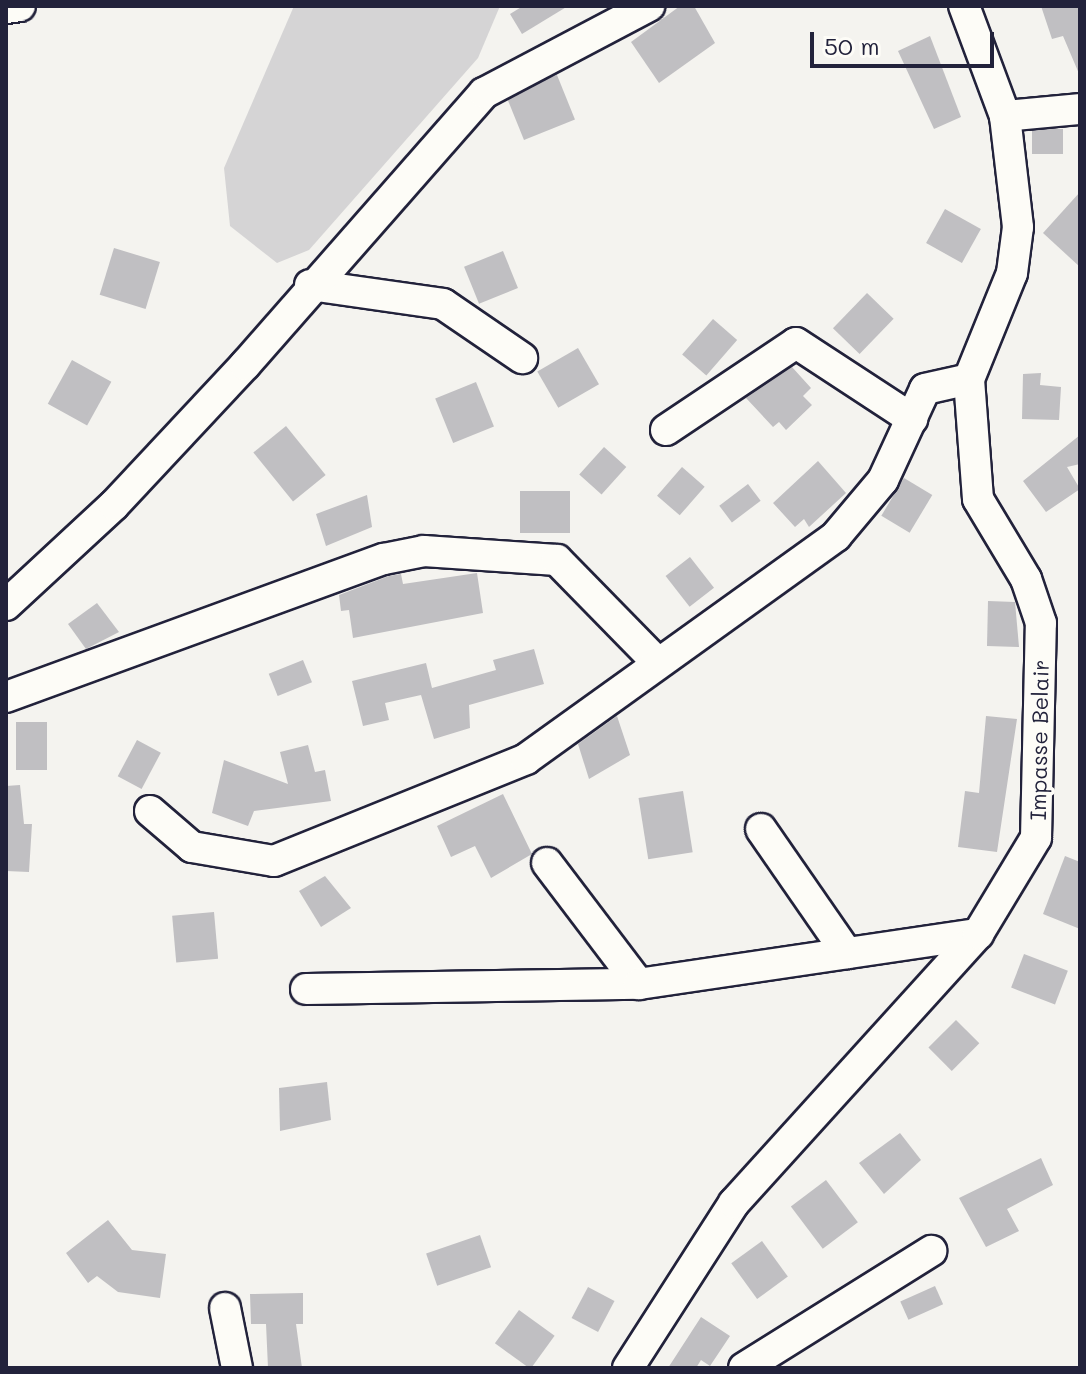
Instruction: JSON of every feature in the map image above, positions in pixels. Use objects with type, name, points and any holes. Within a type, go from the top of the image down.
[{"type":"street","points":[[6,8],[20,6]]},
{"type":"street","points":[[6,605],[114,505],[484,93],[649,6]]},
{"type":"street","name":"Impasse Belair","points":[[628,1368],[734,1203],[978,934],[1036,838],[1041,817],[1041,623],[1026,579],[978,499],[969,379],[1017,251],[1005,116],[964,6]]},
{"type":"street","points":[[1005,116],[1080,109]]},
{"type":"street","points":[[310,285],[443,304],[522,358]]},
{"type":"street","points":[[666,430],[796,343],[912,419]]},
{"type":"street","points":[[150,811],[192,847],[260,861],[291,859],[526,759],[590,717],[655,660],[845,528],[883,480],[925,389],[969,379]]},
{"type":"street","points":[[6,697],[384,559],[424,551],[557,560],[655,660]]},
{"type":"street","points":[[761,829],[847,953]]},
{"type":"street","points":[[547,863],[639,984]]},
{"type":"street","points":[[306,989],[639,984],[978,934]]},
{"type":"street","points":[[744,1368],[931,1251]]},
{"type":"street","points":[[225,1308],[237,1368]]},
{"type":"shaded area","points":[[294,6],[500,6],[478,58],[309,250],[277,263],[230,226],[224,168]]},
{"type":"building","points":[[523,6],[568,6],[522,34],[510,14]]},
{"type":"building","points":[[680,6],[694,6],[715,43],[659,83],[631,42]]},
{"type":"building","points":[[1041,6],[1080,6],[1080,76],[1063,36],[1052,39]]},
{"type":"building","points":[[930,36],[961,117],[934,129],[898,51]]},
{"type":"building","points":[[557,75],[575,120],[524,140],[506,96]]},
{"type":"building","points":[[1032,129],[1063,129],[1063,154],[1032,154]]},
{"type":"building","points":[[1080,192],[1080,267],[1043,233]]},
{"type":"building","points":[[945,209],[981,229],[962,263],[926,243]]},
{"type":"building","points":[[114,248],[160,262],[146,309],[100,295]]},
{"type":"building","points":[[503,251],[518,288],[479,304],[464,267]]},
{"type":"building","points":[[867,293],[894,319],[860,354],[833,328]]},
{"type":"building","points":[[713,319],[737,340],[706,375],[682,354]]},
{"type":"building","points":[[578,348],[599,384],[558,408],[537,372]]},
{"type":"building","points":[[72,360],[111,382],[87,426],[48,404]]},
{"type":"building","points":[[792,367],[811,388],[803,396],[812,405],[786,430],[779,422],[773,427],[746,398]]},
{"type":"building","points":[[1041,373],[1040,385],[1061,387],[1059,420],[1022,419],[1023,374]]},
{"type":"building","points":[[476,382],[494,427],[453,443],[435,398]]},
{"type":"building","points":[[286,426],[326,475],[293,501],[253,452]]},
{"type":"building","points":[[1080,435],[1080,464],[1067,467],[1080,489],[1046,512],[1023,481]]},
{"type":"building","points":[[604,447],[626,467],[602,495],[579,474]]},
{"type":"building","points":[[818,461],[846,493],[809,527],[804,519],[795,527],[773,503]]},
{"type":"building","points":[[682,467],[705,487],[680,515],[657,496]]},
{"type":"building","points":[[904,478],[932,495],[910,533],[881,516]]},
{"type":"building","points":[[748,484],[761,501],[732,522],[719,506]]},
{"type":"building","points":[[520,491],[570,491],[570,533],[520,533]]},
{"type":"building","points":[[367,495],[372,527],[326,546],[316,514]]},
{"type":"building","points":[[690,557],[714,588],[690,607],[666,576]]},
{"type":"building","points":[[477,573],[483,613],[353,638],[349,610],[341,611],[339,595],[389,576],[401,574],[403,584]]},
{"type":"building","points":[[988,601],[1015,602],[1019,647],[987,646]]},
{"type":"building","points":[[97,603],[119,632],[86,649],[68,624]]},
{"type":"building","points":[[534,649],[544,684],[469,705],[470,728],[434,739],[421,695],[385,703],[389,720],[363,726],[352,681],[426,663],[432,688],[496,670],[493,660]]},
{"type":"building","points":[[303,660],[312,682],[278,696],[269,674]]},
{"type":"building","points":[[617,716],[630,755],[589,779],[578,744]]},
{"type":"building","points":[[986,716],[1017,719],[997,852],[958,847],[965,791],[979,793]]},
{"type":"building","points":[[16,722],[47,722],[47,770],[16,770]]},
{"type":"building","points":[[137,740],[161,753],[142,789],[118,776]]},
{"type":"building","points":[[308,745],[315,772],[325,770],[331,801],[254,811],[248,826],[212,813],[224,760],[288,784],[280,752]]},
{"type":"building","points":[[20,785],[24,824],[32,824],[29,872],[6,871],[6,786]]},
{"type":"building","points":[[683,791],[693,852],[648,859],[639,798]]},
{"type":"building","points":[[503,794],[532,854],[491,878],[475,846],[451,857],[437,826]]},
{"type":"building","points":[[1065,856],[1080,862],[1080,929],[1043,914]]},
{"type":"building","points":[[325,876],[351,908],[321,927],[299,891]]},
{"type":"building","points":[[214,912],[218,959],[176,962],[172,916]]},
{"type":"building","points":[[1024,954],[1068,971],[1055,1004],[1011,988]]},
{"type":"building","points":[[956,1020],[979,1043],[952,1071],[928,1048]]},
{"type":"building","points":[[327,1082],[331,1120],[280,1131],[279,1088]]},
{"type":"building","points":[[900,1133],[921,1160],[884,1194],[859,1163]]},
{"type":"building","points":[[1041,1158],[1053,1185],[1007,1209],[1019,1231],[986,1247],[959,1198]]},
{"type":"building","points":[[826,1180],[858,1222],[823,1249],[791,1206]]},
{"type":"building","points":[[108,1220],[132,1250],[166,1254],[160,1298],[118,1292],[97,1276],[88,1283],[66,1253]]},
{"type":"building","points":[[480,1235],[491,1267],[437,1286],[426,1254]]},
{"type":"building","points":[[762,1241],[788,1277],[757,1299],[731,1263]]},
{"type":"building","points":[[935,1286],[943,1304],[908,1320],[900,1301]]},
{"type":"building","points":[[588,1287],[614,1301],[598,1332],[572,1318]]},
{"type":"building","points":[[303,1293],[303,1324],[296,1324],[302,1368],[268,1368],[266,1324],[251,1324],[250,1294]]},
{"type":"building","points":[[519,1310],[555,1336],[531,1368],[495,1343]]},
{"type":"building","points":[[701,1317],[730,1336],[710,1366],[701,1360],[696,1368],[668,1368]]}]
